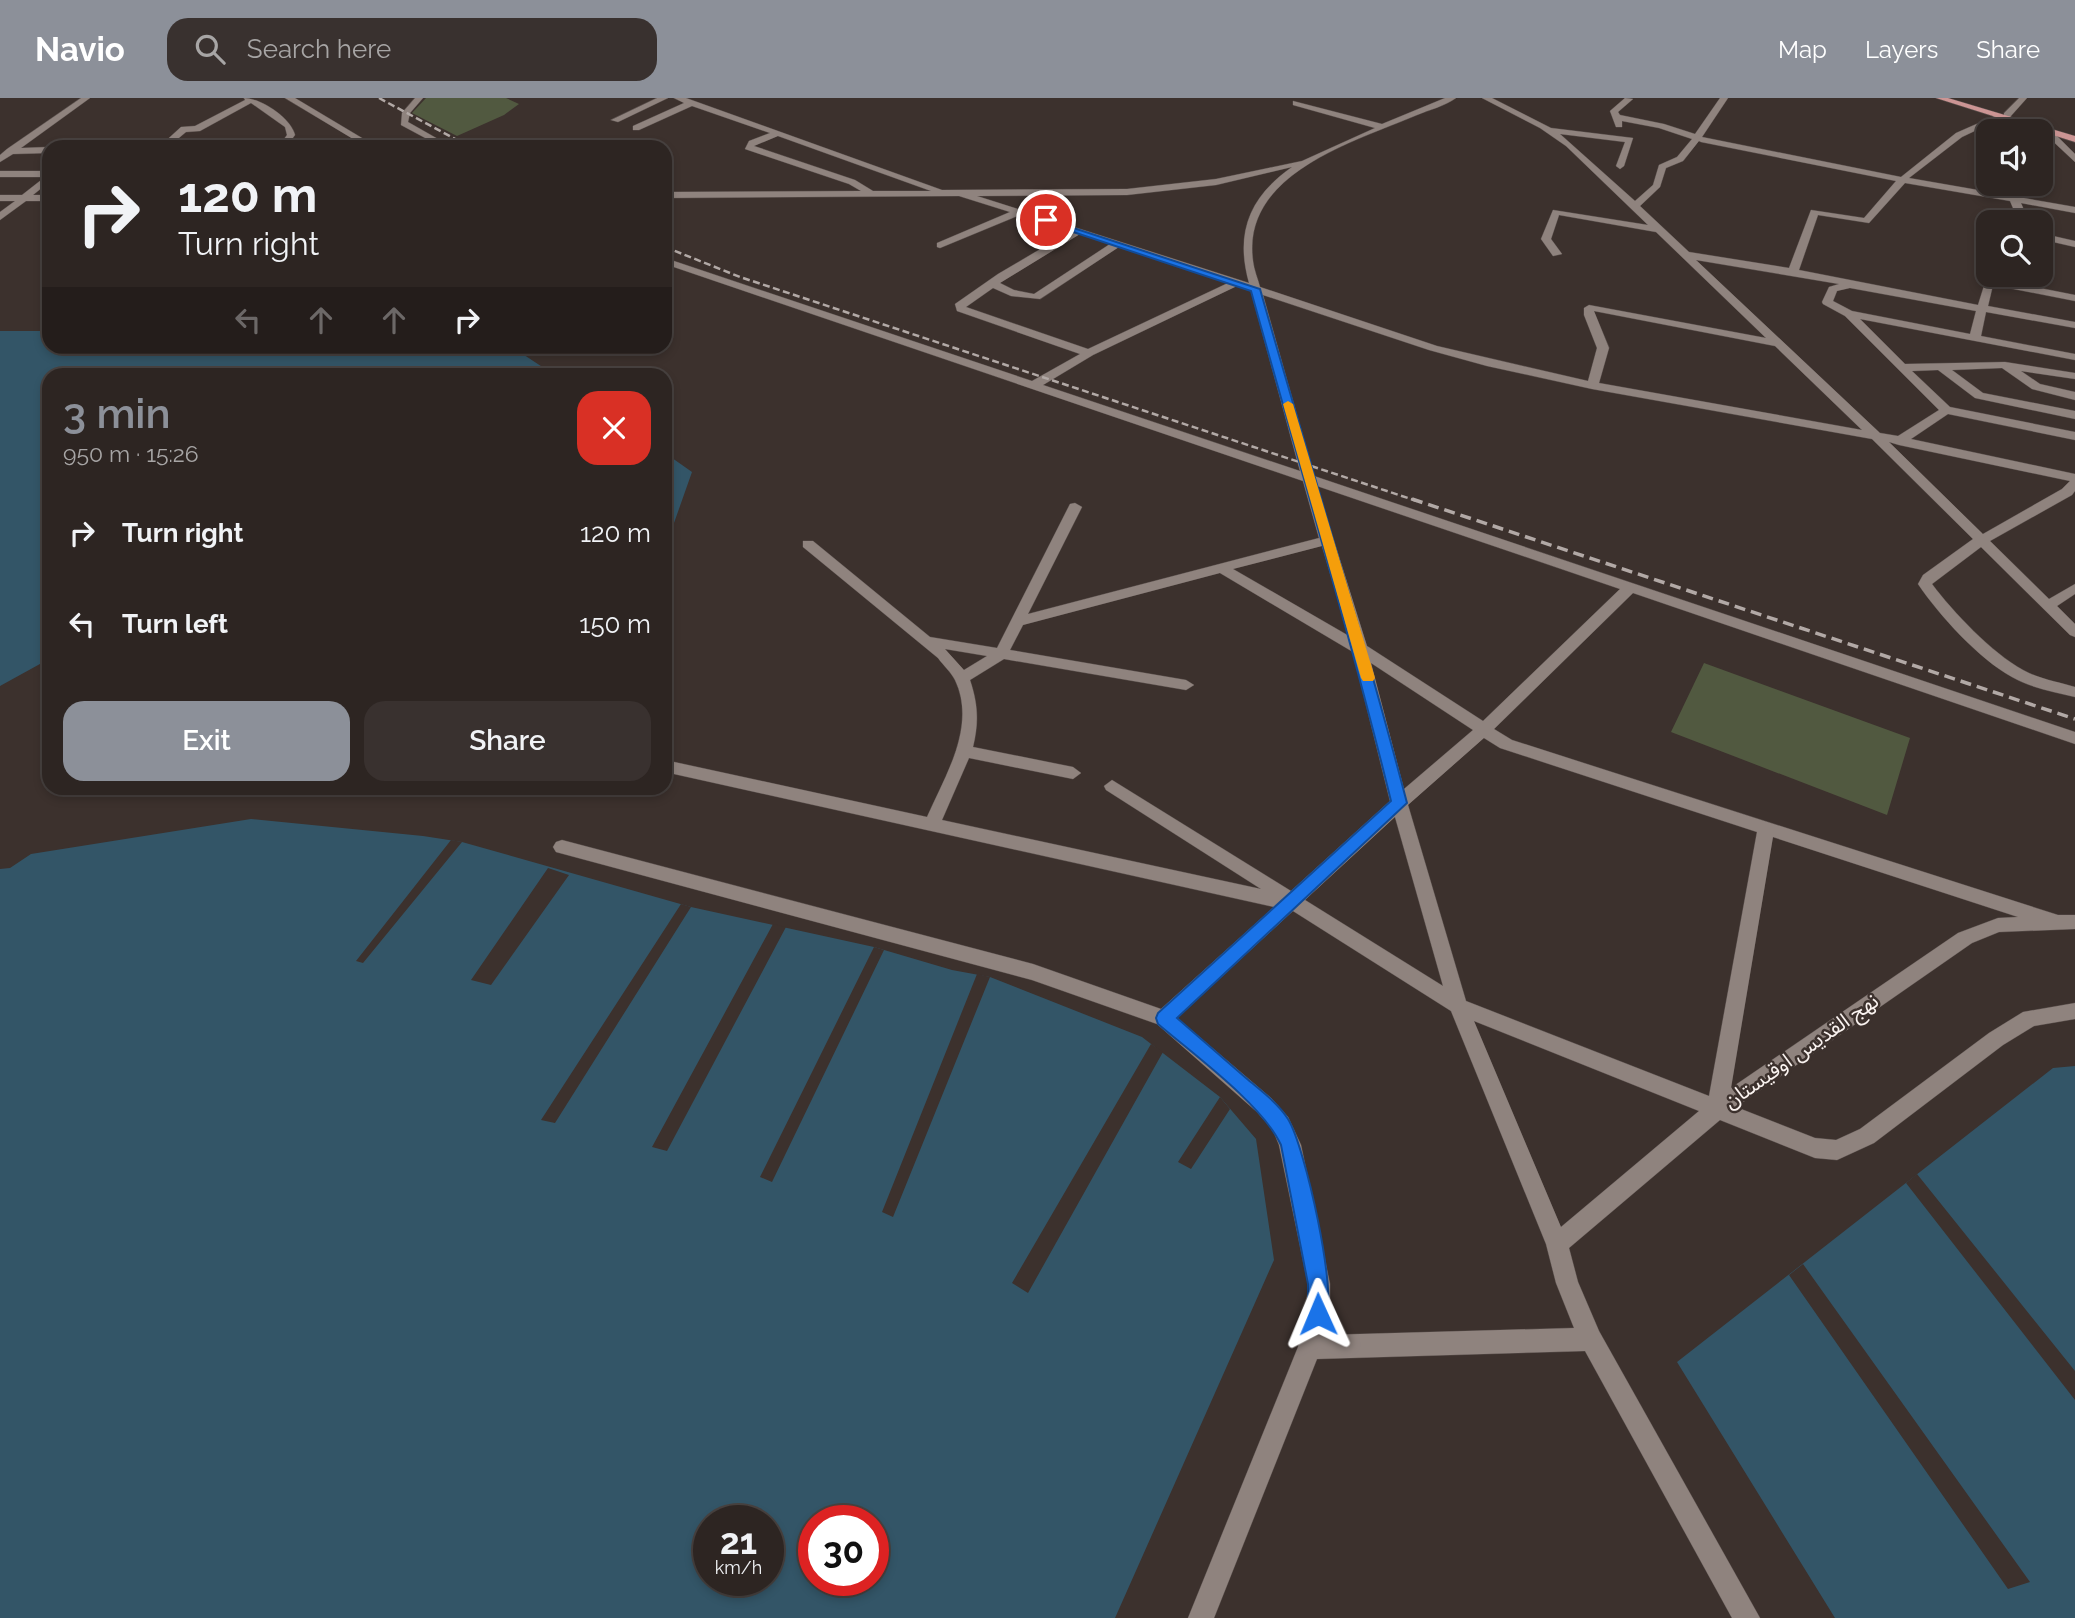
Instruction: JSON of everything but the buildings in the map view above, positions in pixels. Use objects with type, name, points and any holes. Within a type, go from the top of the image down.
[{"type":"main road","points":[[1940,98],[2075,136]]},
{"type":"main road","points":[[1952,98],[2011,119]]},
{"type":"main road","points":[[2053,132],[2075,136]]},
{"type":"street","points":[[0,159],[86,98]]},
{"type":"street","points":[[289,98],[361,140]]},
{"type":"street","points":[[419,98],[406,113],[404,123],[435,140]]},
{"type":"street","points":[[615,120],[664,98]]},
{"type":"street","points":[[678,98],[930,186],[945,194]]},
{"type":"street","points":[[672,195],[1127,192],[1216,182],[1300,163],[1452,98]]},
{"type":"street","points":[[1486,98],[1549,130],[1569,144],[1776,344],[1875,435],[2075,632]]},
{"type":"street","points":[[1633,206],[1651,193],[1662,167],[1680,159],[1710,121],[1724,98]]},
{"type":"street","points":[[1793,272],[1814,212],[1866,221],[1904,180],[1956,136],[2002,116],[2023,98]]},
{"type":"street","points":[[171,140],[184,129],[197,129],[250,99],[289,126],[291,135],[287,140]]},
{"type":"street","points":[[1616,137],[1619,127],[1615,109],[1629,99]]},
{"type":"street","points":[[1286,111],[1300,101],[1382,127]]},
{"type":"street","points":[[636,128],[691,103]]},
{"type":"street","points":[[1615,117],[1661,125],[1696,137],[1904,180],[2075,210]]},
{"type":"street","points":[[1549,130],[1630,141],[1620,166]]},
{"type":"street","points":[[776,134],[748,147],[852,182],[873,194]]},
{"type":"street","points":[[2053,137],[2075,159]]},
{"type":"street","points":[[0,151],[42,150]]},
{"type":"street","points":[[1300,163],[1265,196],[1250,222],[1246,236],[1248,261],[1309,480],[1360,649],[1399,803],[1458,1006],[1557,1244],[1567,1283],[1591,1339],[1747,1618]]},
{"type":"street","points":[[0,174],[42,176]]},
{"type":"street","points":[[0,217],[42,182]]},
{"type":"street","points":[[962,194],[1080,230],[1433,348],[1592,386],[1875,435],[2075,480],[2067,492],[1980,541],[1928,578],[1925,584],[2008,668],[2075,692]]},
{"type":"street","points":[[0,198],[42,198]]},
{"type":"street","points":[[2014,199],[2019,210]]},
{"type":"street","points":[[940,245],[1019,212]]},
{"type":"street","points":[[1557,254],[1546,239],[1549,223],[1556,212],[1657,229]]},
{"type":"street","points":[[1080,230],[960,304],[961,309],[1089,353]]},
{"type":"street","points":[[2053,239],[2075,244]]},
{"type":"street","points":[[993,284],[1023,296],[1036,297],[1118,243]]},
{"type":"street","points":[[1686,255],[1793,272],[2075,325]]},
{"type":"street","points":[[672,263],[2075,738]]},
{"type":"street","points":[[1032,386],[1089,353],[1236,283]]},
{"type":"street","points":[[1861,286],[1838,286],[1827,302],[1831,307],[1849,314],[2075,357]]},
{"type":"street","points":[[1975,337],[1988,287]]},
{"type":"street","points":[[2028,287],[2075,298]]},
{"type":"street","points":[[1592,386],[1603,348],[1589,315],[1589,308],[1776,344]]},
{"type":"street","points":[[1849,314],[1946,410],[2075,436]]},
{"type":"street","points":[[1902,368],[2005,365],[2075,376]]},
{"type":"street","points":[[2005,365],[2036,387],[2075,396]]},
{"type":"street","points":[[1940,366],[1979,396],[2075,415]]},
{"type":"street","points":[[1899,440],[1946,410]]},
{"type":"street","points":[[962,678],[1001,654],[1075,507]]},
{"type":"street","points":[[1016,622],[1328,540]]},
{"type":"street","points":[[808,544],[943,655],[962,678],[970,705],[971,726],[964,751],[932,824]]},
{"type":"street","points":[[1223,569],[1360,649],[1506,744],[2069,923]]},
{"type":"street","points":[[1164,1018],[1399,803],[1483,730],[1630,588]]},
{"type":"street","points":[[2048,606],[2075,588]]},
{"type":"street","points":[[923,640],[1186,685]]},
{"type":"street","points":[[964,751],[1073,773]]},
{"type":"street","points":[[672,768],[1292,903]]},
{"type":"street","points":[[1112,786],[1292,903],[1458,1006],[1815,1148],[1837,1150],[1867,1136],[1996,1039],[2030,1018],[2075,1011]]},
{"type":"street","points":[[1717,1109],[1766,827]]},
{"type":"street","points":[[562,847],[1033,972],[1164,1018],[1264,1105],[1281,1124],[1290,1145],[1319,1284],[1318,1314],[1310,1347],[1201,1618]]},
{"type":"street","name":"نهج القديس اوقيستان","points":[[1557,1244],[1717,1109],[1965,938],[1998,925],[2069,923]]},
{"type":"street","points":[[1310,1347],[1591,1339]]},
{"type":"green space","points":[[426,98],[506,98],[519,104],[504,115],[457,136],[412,113]]},
{"type":"green space","points":[[1704,663],[1910,738],[1887,815],[1671,732]]},
{"type":"water","points":[[0,331],[42,331],[42,354],[523,354],[544,368],[42,368],[42,663],[0,686]]},
{"type":"water","points":[[672,458],[692,472],[672,524]]},
{"type":"water","points":[[251,819],[423,836],[462,842],[691,907],[874,947],[952,970],[990,977],[1142,1037],[1220,1097],[1256,1139],[1274,1260],[1115,1618],[0,1618],[0,869],[10,868],[31,854]]},
{"type":"water","points":[[2075,1066],[2075,1618],[1835,1618],[1677,1362],[2053,1068]]},
{"type":"pier","points":[[451,840],[462,842],[363,963],[356,961]]},
{"type":"pier","points":[[548,868],[569,875],[491,985],[471,980]]},
{"type":"pier","points":[[681,904],[691,907],[555,1123],[541,1120]]},
{"type":"pier","points":[[773,924],[786,927],[667,1151],[652,1147]]},
{"type":"pier","points":[[874,947],[884,950],[772,1182],[760,1177]]},
{"type":"pier","points":[[977,974],[990,977],[893,1217],[882,1212]]},
{"type":"pier","points":[[1151,1044],[1163,1052],[1028,1293],[1012,1283]]},
{"type":"pier","points":[[1220,1097],[1230,1109],[1191,1169],[1178,1162]]},
{"type":"pier","points":[[1917,1174],[2075,1371],[2075,1400],[1906,1183]]},
{"type":"pier","points":[[1803,1264],[2030,1582],[2008,1589],[1789,1275]]},
{"type":"railway","points":[[379,98],[457,140]]},
{"type":"railway","points":[[672,250],[740,277],[1417,501]]},
{"type":"railway","points":[[1412,499],[2075,719]]},
{"type":"slow traffic","points":[[1288,404],[1368,678]]},
{"type":"route","points":[[1046,220],[1256,289],[1316,505],[1360,649],[1399,803],[1164,1018],[1264,1105],[1281,1124],[1290,1145],[1319,1284],[1318,1314]]}]
